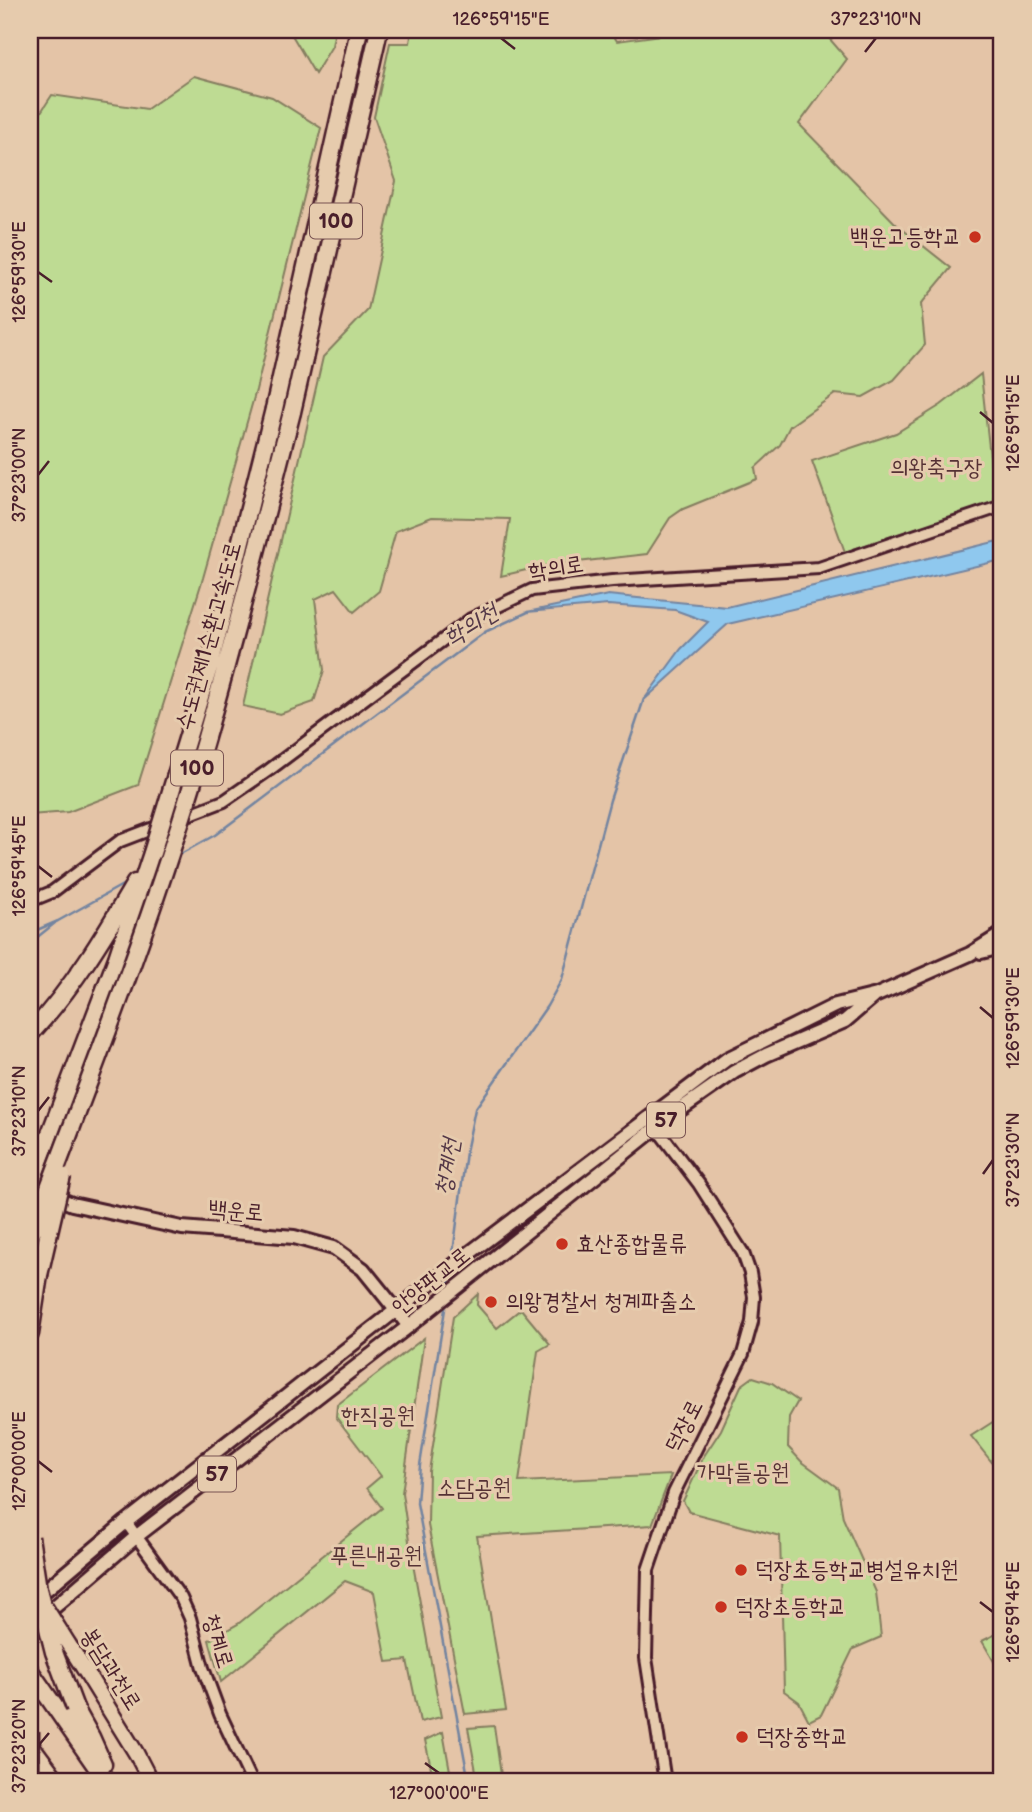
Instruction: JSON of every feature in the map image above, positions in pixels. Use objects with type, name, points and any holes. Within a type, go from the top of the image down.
[{"type":"highway","name":"수도권제1순환고속도로","points":[[30,1186],[117,958],[210,664],[274,409],[359,30]]},
{"type":"highway","name":"수도권제1순환고속도로","points":[[30,1238],[127,980],[191,786],[238,622],[292,412],[379,30]]},
{"type":"highway","points":[[30,1034],[63,995],[94,951],[152,853]]},
{"type":"highway","points":[[30,1334],[39,1275],[76,1115]]},
{"type":"highway","points":[[30,1537],[38,1589],[69,1712]]},
{"type":"highway","name":"봉담과천로","points":[[30,1582],[136,1753],[151,1782]]},
{"type":"highway","points":[[30,1671],[92,1737],[109,1782]]},
{"type":"highway","points":[[30,1731],[30,1776]]},
{"type":"highway","points":[[30,1743],[59,1782]]},
{"type":"highway","points":[[30,1769],[39,1782]]},
{"type":"main road","name":"안양판교로","points":[[30,1603],[126,1522],[429,1284],[727,1059],[836,1005],[877,995],[970,954],[1002,934]]},
{"type":"main road","name":"안양판교로","points":[[970,954],[1002,947]]},
{"type":"main road","name":"안양판교로","points":[[30,1628],[137,1536],[409,1326],[657,1128],[734,1072],[845,1021],[877,995]]},
{"type":"main road","name":"백운로","points":[[30,1186],[72,1204],[182,1228],[294,1237],[334,1248],[363,1269],[409,1326]]},
{"type":"street","name":"학의로","points":[[30,901],[52,892],[120,841],[224,801],[471,619],[532,590],[626,580],[820,568],[1002,506]]},
{"type":"street","name":"덕장로","points":[[649,1117],[699,1184],[739,1247],[750,1273],[754,1297],[752,1322],[743,1354],[674,1493],[648,1570],[646,1658],[665,1782]]},
{"type":"street","name":"청계로","points":[[126,1522],[181,1598],[190,1618],[203,1668],[220,1714],[253,1782]]},
{"type":"green space","points":[[289,30],[335,30],[332,46],[315,74]]},
{"type":"green space","points":[[412,30],[610,30],[617,41],[699,30],[822,30],[847,59],[799,124],[897,225],[951,268],[921,304],[925,345],[894,380],[863,397],[835,394],[790,426],[780,445],[755,468],[757,479],[683,509],[670,518],[647,554],[543,566],[501,576],[510,519],[432,517],[396,531],[379,591],[354,612],[336,589],[315,599],[324,670],[314,702],[280,714],[243,706],[323,357],[368,310],[396,181],[374,117],[390,43],[410,43]]},
{"type":"green space","points":[[194,76],[272,97],[321,128],[256,390],[203,578],[138,785],[68,812],[30,815],[30,129],[52,95],[147,109]]},
{"type":"green space","name":"의왕축구장","points":[[981,374],[995,502],[845,552],[812,461],[896,433],[941,405]]},
{"type":"green space","name":"소담공원","points":[[478,1294],[477,1305],[497,1328],[521,1309],[550,1344],[538,1351],[519,1482],[671,1475],[652,1525],[477,1536],[506,1710],[465,1714],[428,1525],[429,1471],[453,1317]]},
{"type":"green space","name":"푸른내공원","points":[[424,1338],[402,1493],[441,1717],[420,1722],[407,1660],[387,1662],[374,1592],[345,1581],[221,1682],[209,1640],[238,1624],[382,1508],[367,1488],[381,1476],[336,1417],[337,1405]]},
{"type":"green space","name":"가막들공원","points":[[753,1377],[772,1383],[798,1401],[789,1417],[788,1447],[801,1461],[838,1488],[843,1518],[876,1592],[881,1637],[853,1649],[821,1715],[809,1721],[799,1702],[784,1691],[780,1536],[689,1512],[683,1501],[741,1386]]},
{"type":"green space","points":[[1002,1416],[1002,1475],[971,1436]]},
{"type":"green space","points":[[1002,1631],[1002,1675],[982,1641]]},
{"type":"green space","points":[[494,1726],[502,1782],[478,1782],[468,1728]]},
{"type":"green space","points":[[443,1732],[452,1782],[434,1782],[425,1740]]},
{"type":"water","name":"학의천","points":[[1002,540],[1002,560],[728,624],[643,701],[681,649],[708,622],[675,610],[608,605],[527,612],[608,595],[727,607]]},
{"type":"waterway","name":"학의천","points":[[175,857],[215,835],[485,632],[528,612]]},
{"type":"waterway","name":"청계천","points":[[452,1261],[466,1152],[475,1109],[547,1006],[562,979],[610,800],[644,699]]},
{"type":"waterway","name":"학의천","points":[[30,933],[58,921],[126,883]]},
{"type":"waterway","points":[[30,943],[55,923]]},
{"type":"waterway","name":"청계천","points":[[448,1289],[450,1275]]},
{"type":"waterway","name":"청계천","points":[[446,1303],[420,1465],[417,1503],[469,1782]]},
{"type":"place","name":"백운고등학교","points":[[975,237]]},
{"type":"place","name":"효산종합물류","points":[[562,1244]]},
{"type":"place","name":"의왕경찰서 청계파출소","points":[[491,1302]]},
{"type":"place","name":"덕장초등학교병설유치원","points":[[741,1570]]},
{"type":"place","name":"덕장초등학교","points":[[721,1607]]},
{"type":"place","name":"덕장중학교","points":[[742,1737]]},
{"type":"park label","name":"한직공원","points":[[378,1416]]}]
